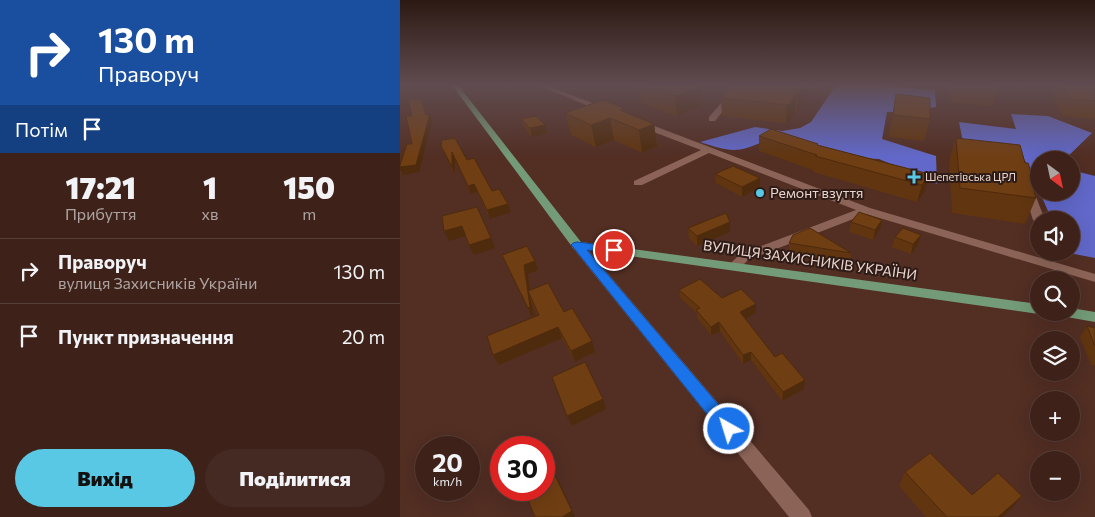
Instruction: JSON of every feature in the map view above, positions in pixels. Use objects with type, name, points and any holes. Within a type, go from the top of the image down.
[{"type":"main road","points":[[473,109],[577,245]]},
{"type":"main road","name":"ВУЛИЦЯ ЗАХИСНИКІВ УКРАЇНИ","points":[[577,245],[1030,308]]},
{"type":"main road","points":[[1080,314],[1095,317]]},
{"type":"street","points":[[602,109],[866,210],[1030,253]]},
{"type":"street","points":[[712,119],[720,109]]},
{"type":"street","points":[[638,183],[708,150]]},
{"type":"street","points":[[1024,179],[1036,211]]},
{"type":"street","points":[[734,266],[744,257],[866,210]]},
{"type":"street","points":[[577,245],[802,517]]},
{"type":"street","points":[[1056,261],[1095,278]]},
{"type":"shaded area","points":[[820,109],[923,109],[887,112],[882,139],[936,156],[937,184],[879,159],[857,158],[768,139],[749,147],[734,150],[700,142],[755,127],[782,131],[800,128],[811,122]]},
{"type":"shaded area","points":[[1011,114],[1048,116],[1092,133],[1073,151],[1030,151],[1030,171],[1024,159],[965,152],[959,122],[1016,129]]},
{"type":"shaded area","points":[[1080,172],[1095,176],[1095,258],[1080,255],[1080,211],[1048,211],[1044,201],[1080,201]]},
{"type":"building","points":[[410,109],[424,109],[426,115],[430,114],[416,165],[400,167],[407,144],[412,144],[406,116],[412,116]]},
{"type":"building","points":[[576,109],[622,109],[620,110],[654,124],[639,130],[610,118],[591,125],[565,113]]},
{"type":"building","points":[[894,109],[930,109],[930,119],[893,115]]},
{"type":"building","points":[[536,116],[545,125],[530,128],[521,119]]},
{"type":"building","points":[[771,129],[817,145],[929,174],[922,185],[815,156],[817,155],[759,136]]},
{"type":"building","points":[[455,138],[467,160],[474,158],[492,191],[499,189],[508,204],[487,210],[474,184],[468,186],[452,152],[452,167],[441,146],[442,140]]},
{"type":"building","points":[[956,138],[1020,145],[1025,163],[1028,163],[1030,170],[1030,197],[960,188]]},
{"type":"building","points":[[733,166],[760,178],[742,187],[715,174]]},
{"type":"building","points":[[477,207],[491,238],[469,245],[462,226],[444,231],[442,216]]},
{"type":"building","points":[[859,212],[882,220],[875,230],[851,222]]},
{"type":"building","points":[[726,213],[730,222],[697,236],[688,228]]},
{"type":"building","points":[[810,228],[851,253],[789,243],[793,235]]},
{"type":"building","points":[[903,228],[921,235],[913,244],[895,237]]},
{"type":"building","points":[[527,246],[535,261],[524,265],[530,307],[528,308],[502,255]]},
{"type":"building","points":[[700,279],[722,298],[741,289],[756,304],[740,312],[775,357],[782,353],[805,380],[783,392],[751,352],[743,355],[719,322],[711,327],[696,310],[700,308],[679,290]]},
{"type":"building","points":[[548,283],[564,312],[572,308],[592,341],[571,351],[558,327],[493,355],[487,336],[539,315],[528,291]]},
{"type":"building","points":[[1087,326],[1095,328],[1095,346]]},
{"type":"building","points":[[585,362],[603,399],[567,416],[552,377]]},
{"type":"building","points":[[930,453],[972,495],[998,473],[1022,496],[998,517],[947,517],[905,472]]},
{"type":"building","points":[[555,475],[572,511],[562,517],[535,517],[528,501],[555,501]]},
{"type":"place","name":"Шепетівська ЦРЛ","points":[[914,177]]},
{"type":"place","name":"Ремонт взуття","points":[[760,193]]},
{"type":"route","points":[[614,250],[577,245],[729,429]]}]
